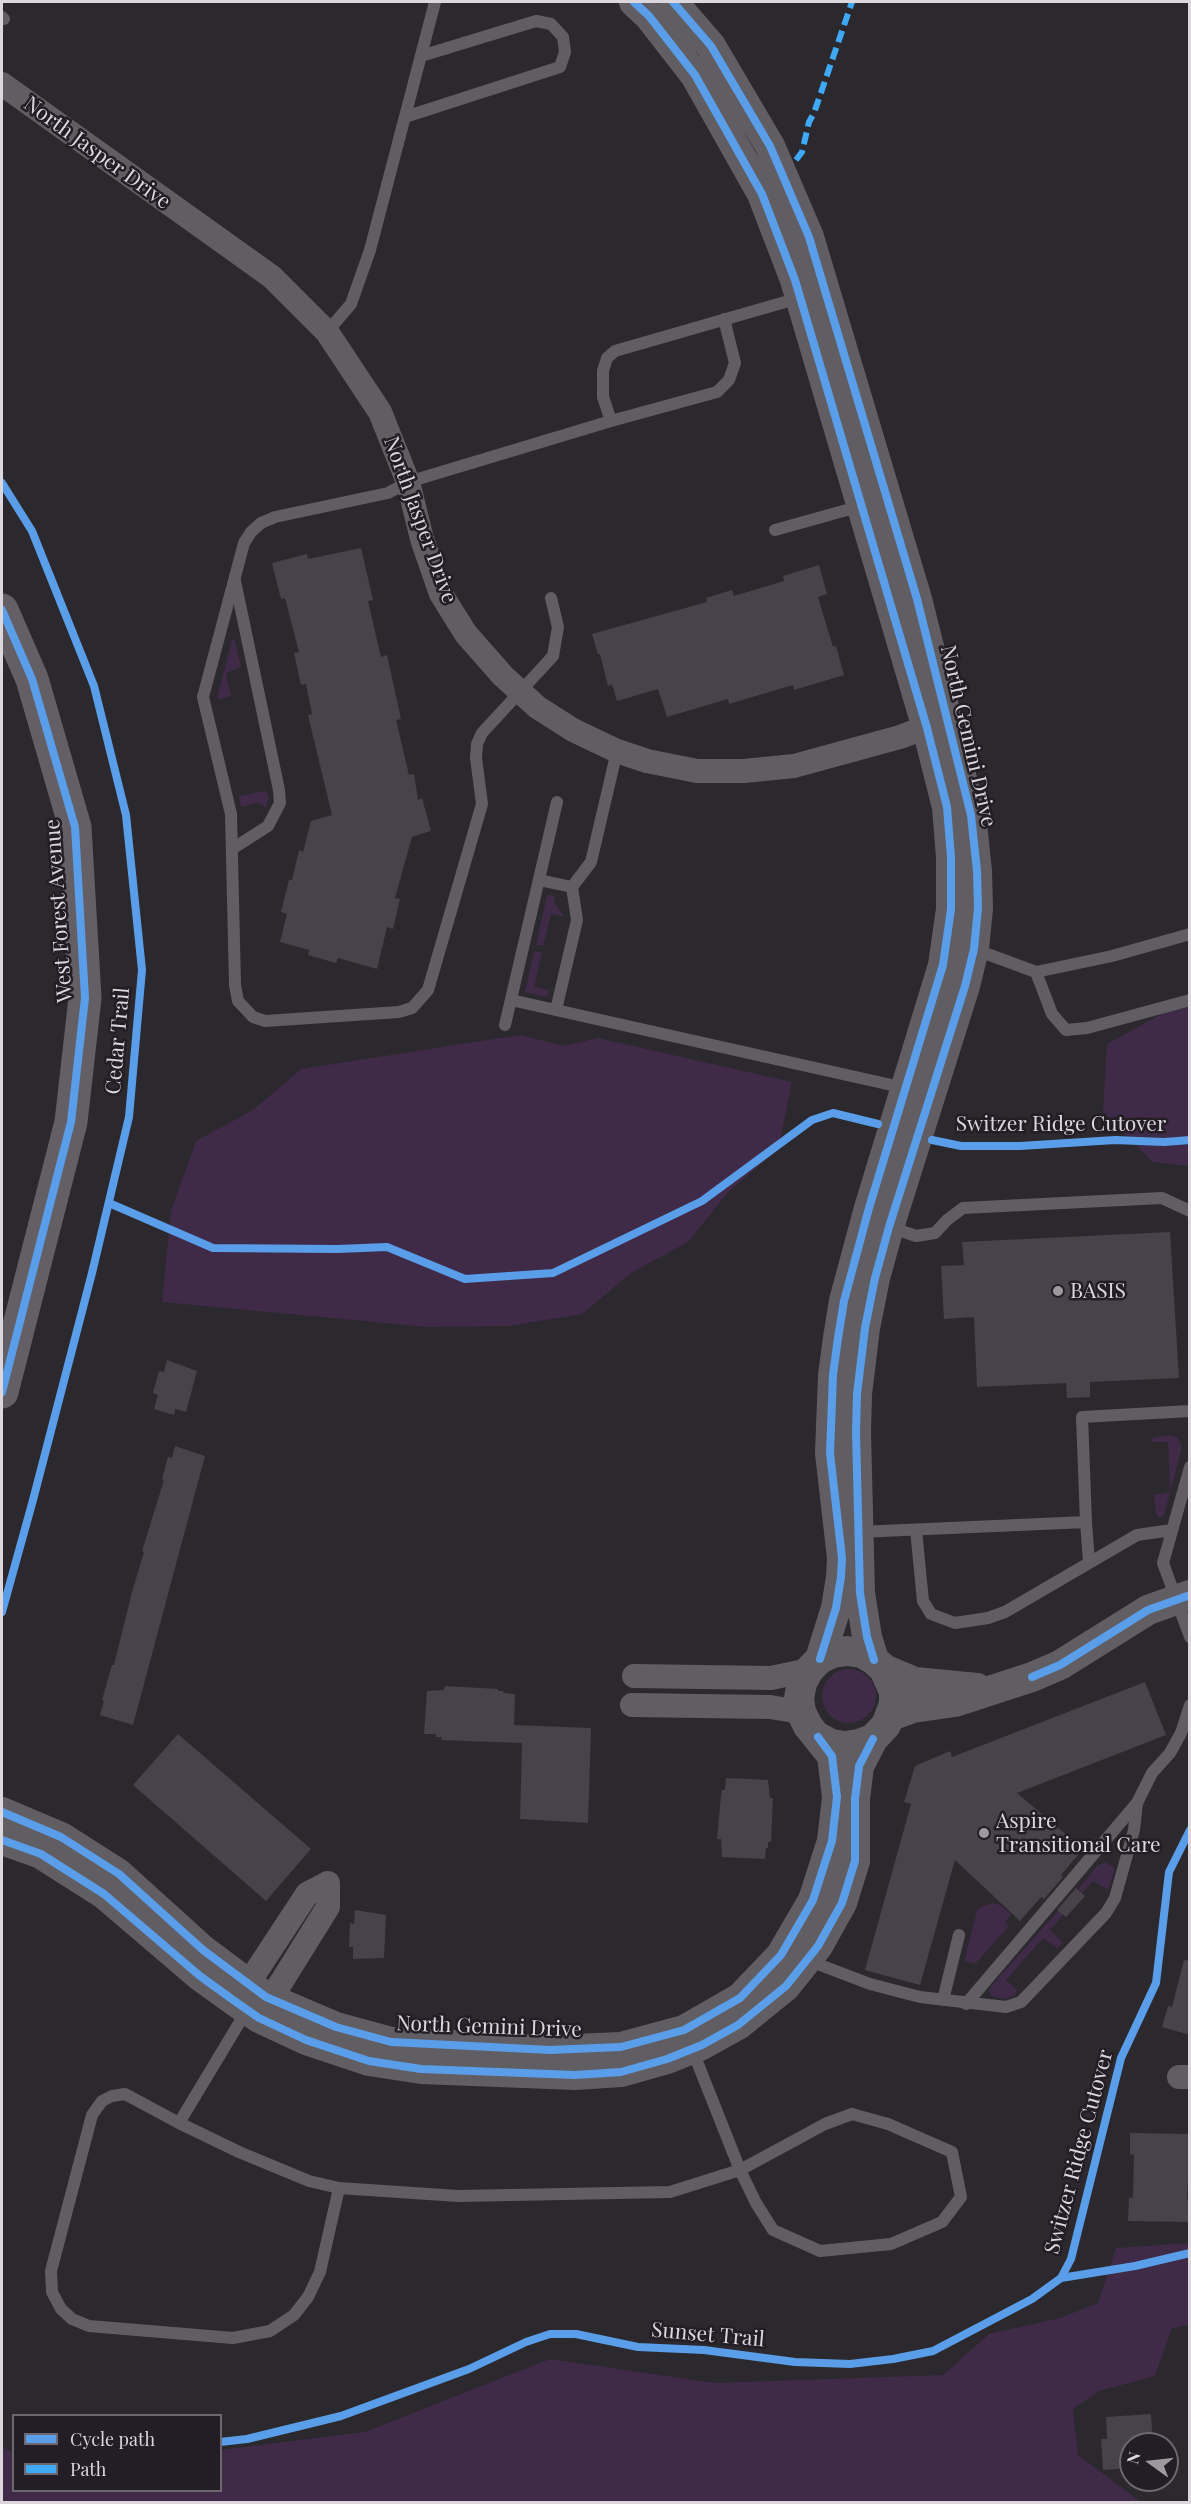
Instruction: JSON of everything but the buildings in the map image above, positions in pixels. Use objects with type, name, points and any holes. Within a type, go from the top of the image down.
[{"type":"main road","name":"West Forest Avenue","points":[[2,610],[32,679],[75,827],[86,998],[71,1122],[2,1392]]},
{"type":"street","name":"North Gemini Drive","points":[[634,2],[649,16],[695,75],[762,194],[800,298],[861,506],[971,815],[978,908],[973,952],[942,1060],[889,1227],[865,1328],[857,1394],[860,1593],[867,1637],[894,1692],[882,1727],[859,1766],[855,1799],[855,1861],[842,1903],[819,1946],[786,1986],[738,2025],[688,2040]]},
{"type":"street","name":"North Gemini Drive","points":[[2,1840],[41,1854],[104,1893],[200,1976],[252,2003],[306,2040],[369,2061],[421,2069],[575,2075],[621,2072],[667,2059],[740,1998],[781,1955],[813,1900],[832,1841],[837,1797],[832,1756],[808,1726],[801,1712],[799,1698],[802,1683],[814,1665],[836,1608],[841,1577],[842,1558],[830,1453],[833,1375],[851,1272],[943,965],[951,909],[951,857],[937,724],[917,599],[809,237],[770,146],[711,46],[673,2]]},
{"type":"street","name":"North Jasper Drive","points":[[2,84],[272,277],[327,332],[380,412],[408,482],[422,539],[441,594],[466,634],[503,676],[537,707],[573,730],[617,751],[647,761],[697,771],[744,771],[794,765],[937,724]]},
{"type":"street","points":[[818,1737],[831,1744],[845,1746],[859,1744],[913,1708],[956,1702],[1060,1665],[1148,1610],[1182,1598]]},
{"type":"street","points":[[634,1676],[771,1678],[814,1665],[833,1653],[847,1651],[862,1653],[915,1682],[988,1689]]},
{"type":"street","points":[[632,1705],[771,1707],[801,1712]]},
{"type":"street","name":"North Gemini Drive","points":[[2,1812],[61,1837],[119,1874],[203,1950],[252,2003]]},
{"type":"lane","points":[[327,332],[351,304],[370,250],[435,2]]},
{"type":"lane","points":[[405,117],[560,67],[565,52],[563,37],[551,24],[536,21],[421,56]]},
{"type":"lane","points":[[611,421],[603,397],[603,371],[607,358],[615,351],[800,298]]},
{"type":"lane","points":[[551,598],[558,627],[553,656],[482,733],[477,744],[476,758],[482,804],[428,990],[412,1008],[399,1012],[265,1021],[253,1017],[238,1001],[235,985],[231,814],[203,697],[244,543],[251,532],[261,523],[275,517],[388,493],[408,482],[717,392],[729,380],[735,363],[724,319]]},
{"type":"lane","points":[[774,530],[861,506]]},
{"type":"lane","points":[[231,849],[255,837],[268,826],[280,803],[277,779],[234,578]]},
{"type":"lane","points":[[556,1010],[577,920],[572,887],[591,862],[617,751]]},
{"type":"lane","points":[[505,1025],[557,802]]},
{"type":"lane","points":[[539,880],[572,887]]},
{"type":"lane","points":[[973,952],[990,955],[1036,972],[1112,956],[1190,934]]},
{"type":"lane","points":[[1036,972],[1052,1014],[1066,1030],[1087,1028],[1190,1000]]},
{"type":"lane","points":[[511,1000],[907,1088]]},
{"type":"lane","points":[[889,1227],[916,1236],[935,1233],[963,1208],[1162,1198],[1190,1211]]},
{"type":"lane","points":[[1089,1562],[1082,1417],[1190,1411]]},
{"type":"lane","points":[[1190,1467],[1163,1563],[1182,1598],[1190,1637]]},
{"type":"lane","points":[[858,1533],[1086,1522]]},
{"type":"lane","points":[[916,1530],[923,1601],[931,1614],[955,1623],[988,1618],[1005,1612],[1137,1535],[1172,1530]]},
{"type":"lane","points":[[966,2004],[1137,1803],[1152,1773],[1170,1754],[1182,1733],[1190,1705]]},
{"type":"lane","points":[[807,1960],[870,1984],[920,1997],[1006,2007],[1021,2002],[1106,1913],[1115,1898],[1134,1830],[1137,1803]]},
{"type":"lane","points":[[943,2000],[959,1935]]},
{"type":"lane","points":[[179,2123],[252,2003]]},
{"type":"lane","points":[[339,2188],[320,2272],[308,2297],[294,2315],[270,2331],[233,2338],[89,2326],[72,2319],[61,2309],[52,2292],[51,2271],[92,2115],[102,2102],[112,2096],[125,2094],[239,2152],[309,2181],[339,2188],[458,2196],[670,2192],[740,2170],[825,2124],[852,2114],[888,2124],[952,2152],[961,2197],[942,2222],[891,2244],[820,2251],[773,2230],[756,2203],[740,2170],[688,2040]]},
{"type":"shaded area","points":[[232,640],[235,641],[241,667],[226,673],[231,696],[220,699],[217,698]]},
{"type":"shaded area","points":[[266,791],[269,797],[266,808],[258,803],[241,807],[239,796]]},
{"type":"shaded area","points":[[547,895],[554,896],[555,904],[565,917],[551,914],[543,946],[536,945]]},
{"type":"shaded area","points":[[534,951],[542,952],[534,987],[548,990],[549,994],[546,997],[525,992]]},
{"type":"shaded area","points":[[1189,999],[1189,1166],[1153,1162],[1103,1112],[1107,1044]]},
{"type":"shaded area","points":[[520,1035],[564,1046],[598,1038],[792,1082],[778,1150],[729,1191],[688,1242],[631,1273],[582,1314],[509,1326],[428,1327],[162,1302],[171,1211],[196,1141],[253,1110],[301,1069]]},
{"type":"shaded area","points":[[1171,1435],[1178,1438],[1182,1447],[1164,1515],[1160,1518],[1156,1514],[1154,1495],[1170,1492],[1168,1442],[1153,1442],[1152,1438]]},
{"type":"shaded area","points":[[844,1669],[854,1669],[864,1673],[872,1681],[876,1696],[872,1711],[864,1719],[854,1723],[844,1723],[834,1719],[826,1711],[822,1701],[822,1691],[826,1681],[834,1673]]},
{"type":"shaded area","points":[[1105,1862],[1115,1868],[1108,1890],[1093,1881],[1082,1893],[1078,1889],[1097,1866]]},
{"type":"shaded area","points":[[992,1903],[1000,1905],[1011,1914],[1005,1923],[1009,1926],[975,1964],[964,1961],[977,1911]]},
{"type":"shaded area","points":[[1058,1911],[1063,1915],[1050,1930],[1062,1942],[1061,1945],[1057,1948],[1043,1938],[1006,1980],[1017,1990],[1015,1995],[1004,1999],[991,1996],[989,1989]]},
{"type":"shaded area","points":[[1189,2243],[1189,2325],[1172,2328],[1155,2376],[1099,2391],[1073,2409],[1078,2455],[1119,2486],[1119,2492],[1128,2492],[1141,2502],[2,2502],[2,2446],[12,2452],[12,2492],[222,2492],[222,2450],[365,2432],[550,2359],[715,2383],[943,2375],[989,2334],[1060,2318],[1098,2303],[1116,2248]]},
{"type":"marked path","points":[[796,160],[802,152],[809,122],[852,2]]},
{"type":"cycle path","points":[[634,2],[649,16],[695,75],[762,194],[795,280],[927,728],[947,807],[951,857],[951,909],[943,965],[869,1208],[844,1301],[838,1338],[833,1375],[830,1453],[842,1558],[841,1577],[836,1608],[820,1659]]},
{"type":"cycle path","points":[[673,2],[711,46],[770,146],[809,237],[917,599],[971,815],[978,908],[974,949],[965,986],[875,1278],[865,1328],[857,1394],[860,1593],[867,1637],[874,1660]]},
{"type":"cycle path","name":"Cedar Trail","points":[[2,483],[32,531],[94,686],[126,815],[142,970],[129,1117],[92,1273],[2,1612]]},
{"type":"cycle path","points":[[2,610],[32,679],[75,827],[85,998],[71,1122],[2,1392]]},
{"type":"cycle path","points":[[109,1203],[213,1248],[387,1247],[465,1279],[553,1273],[702,1201],[812,1120],[833,1113],[878,1124]]},
{"type":"cycle path","name":"Switzer Ridge Cutover","points":[[932,1140],[961,1146],[1020,1146],[1115,1140],[1164,1142],[1190,1140]]},
{"type":"cycle path","points":[[1032,1677],[1060,1665],[1148,1610],[1190,1595]]},
{"type":"cycle path","points":[[2,1812],[61,1837],[119,1874],[203,1950],[266,1997],[336,2027],[391,2042],[550,2050],[621,2047],[684,2030],[740,1998],[781,1955],[813,1900],[832,1841],[837,1797],[832,1756],[818,1737]]},
{"type":"cycle path","points":[[2,1840],[41,1854],[104,1894],[200,1976],[259,2018],[306,2040],[369,2061],[421,2069],[575,2075],[621,2072],[667,2059],[702,2045],[738,2025],[786,1986],[818,1946],[842,1903],[855,1861],[855,1799],[859,1766],[873,1739]]},
{"type":"cycle path","name":"Switzer Ridge Cutover","points":[[1061,2278],[1071,2259],[1121,2058],[1156,1983],[1169,1872],[1190,1830]]},
{"type":"cycle path","name":"Sunset Trail","points":[[222,2442],[247,2439],[341,2416],[469,2369],[526,2342],[550,2334],[576,2334],[638,2347],[704,2350],[795,2362],[850,2364],[893,2359],[933,2351],[1032,2299],[1061,2278],[1135,2266],[1190,2253]]},
{"type":"place","name":"BASIS","points":[[1058,1291]]},
{"type":"place","name":"Aspire Transitional Care","points":[[984,1833]]}]
